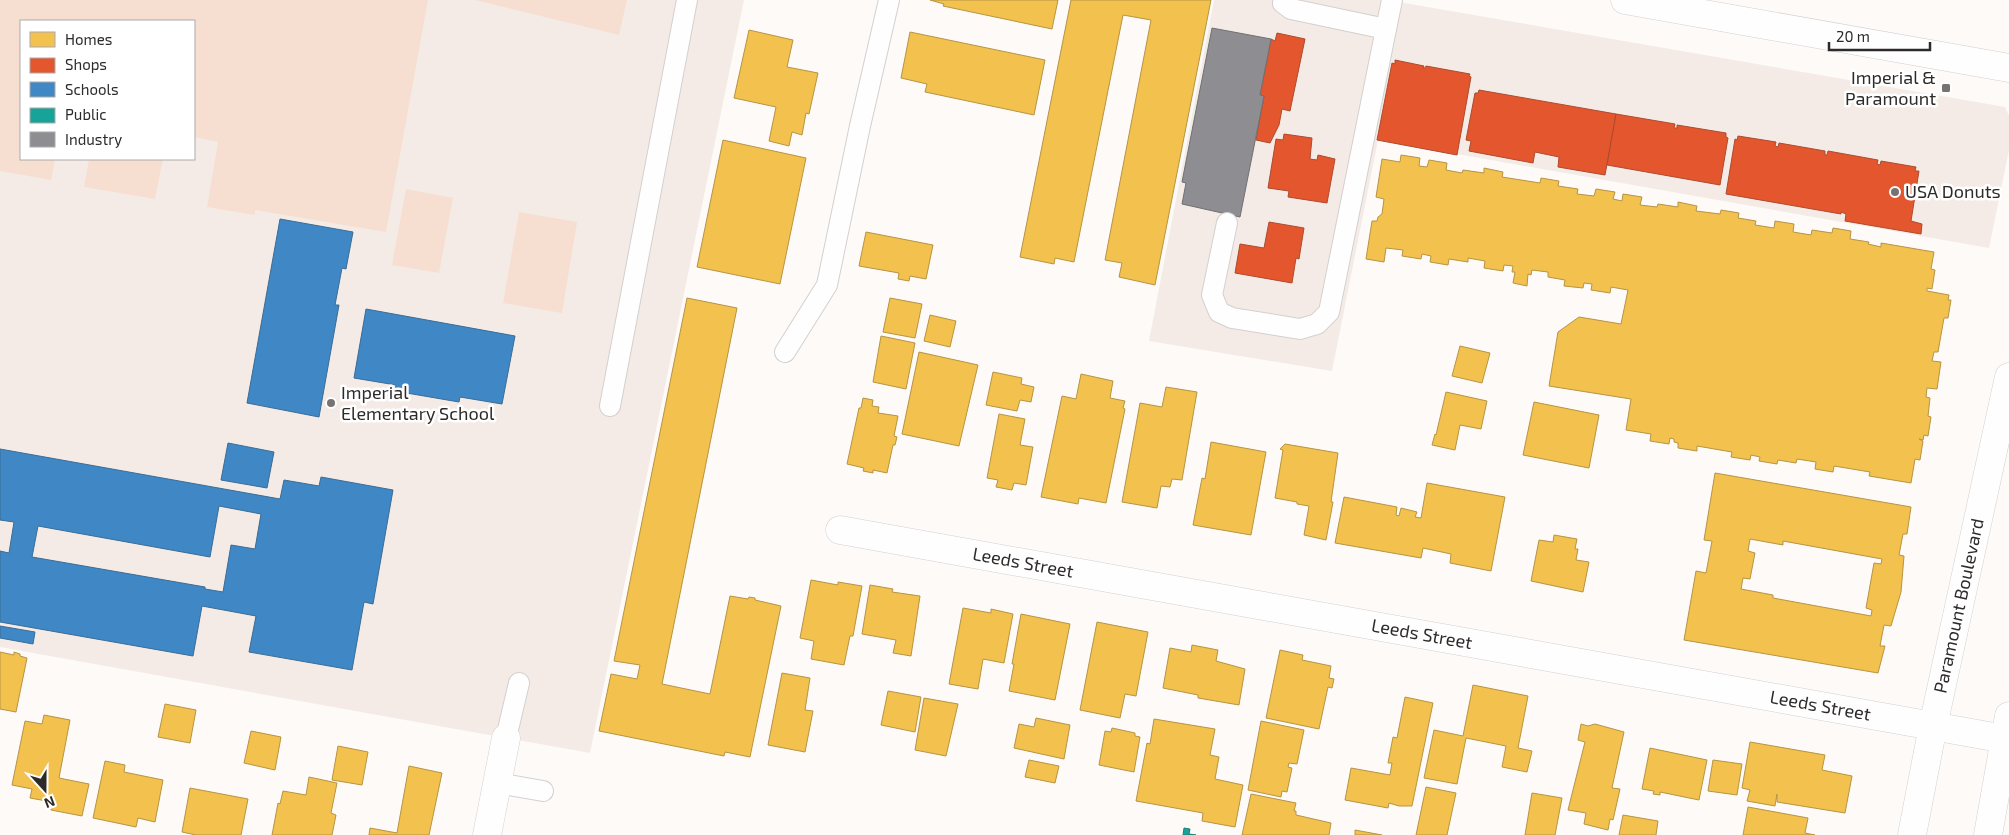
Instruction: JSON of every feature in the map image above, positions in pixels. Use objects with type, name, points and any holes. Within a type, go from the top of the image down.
[{"type":"street","points":[[1624,0],[2009,68]]},
{"type":"street","name":"Paramount Boulevard","points":[[1912,835],[1933,726],[2009,377]]},
{"type":"street","name":"Leeds Street","points":[[840,530],[1933,726],[2007,728]]},
{"type":"street","points":[[1988,835],[2007,728]]},
{"type":"street","points":[[487,835],[506,738]]},
{"type":"lane","points":[[610,406],[687,0]]},
{"type":"lane","points":[[786,352],[827,285],[860,126],[889,0]]},
{"type":"lane","points":[[1284,0],[1283,3],[1290,9],[1386,29]]},
{"type":"lane","points":[[1227,223],[1212,295],[1219,312],[1232,318],[1300,329],[1317,324],[1329,312],[1392,0]]},
{"type":"lane","points":[[506,738],[519,683]]},
{"type":"lane","points":[[497,783],[542,791]]},
{"type":"shaded area","name":"Imperial Elementary School","points":[[0,0],[744,0],[590,753],[0,647]]},
{"type":"shaded area","points":[[0,0],[428,0],[386,232],[255,210],[255,215],[207,207],[218,142],[195,137],[195,20],[20,20],[20,160],[55,160],[51,180],[0,171]]},
{"type":"shaded area","points":[[475,0],[627,0],[619,35]]},
{"type":"shaded area","points":[[1214,0],[1387,0],[2005,107],[2009,116],[2009,150],[1989,248],[1378,140],[1332,371],[1149,341]]},
{"type":"shaded area","points":[[89,160],[163,160],[155,199],[84,187]]},
{"type":"shaded area","points":[[406,189],[453,198],[439,273],[392,265]]},
{"type":"shaded area","points":[[519,212],[577,222],[562,313],[503,303]]},
{"type":"building: Homes","points":[[930,0],[1058,0],[1052,29],[943,6],[944,4]]},
{"type":"building: Homes","points":[[1071,0],[1211,0],[1155,285],[1119,277],[1122,263],[1105,260],[1151,20],[1123,15],[1074,262],[1055,258],[1054,264],[1020,257]]},
{"type":"building: Homes","points":[[749,30],[793,40],[787,67],[818,73],[809,114],[806,113],[802,135],[792,132],[789,146],[769,141],[776,107],[734,98]]},
{"type":"building: Homes","points":[[910,32],[1045,60],[1034,115],[925,92],[927,84],[901,78]]},
{"type":"building: Homes","points":[[723,140],[806,158],[780,284],[697,267]]},
{"type":"building: Homes","points":[[1401,155],[1420,158],[1419,166],[1427,167],[1429,160],[1447,163],[1446,170],[1462,173],[1463,170],[1484,173],[1484,168],[1503,172],[1502,177],[1540,183],[1541,178],[1559,181],[1558,186],[1578,189],[1577,194],[1594,196],[1596,189],[1615,192],[1613,199],[1622,201],[1623,194],[1642,197],[1640,205],[1657,207],[1658,204],[1678,207],[1678,202],[1697,206],[1696,211],[1720,214],[1721,210],[1739,213],[1738,218],[1756,221],[1755,225],[1774,228],[1775,221],[1794,224],[1793,232],[1811,235],[1812,230],[1832,233],[1833,228],[1851,231],[1850,239],[1869,242],[1868,244],[1881,247],[1881,243],[1934,252],[1931,269],[1935,270],[1932,289],[1927,288],[1927,291],[1949,295],[1948,300],[1951,300],[1948,318],[1944,318],[1938,352],[1934,352],[1932,361],[1941,362],[1937,389],[1927,388],[1926,397],[1930,398],[1928,416],[1931,417],[1928,436],[1924,435],[1923,440],[1919,439],[1923,441],[1920,460],[1915,459],[1911,483],[1869,476],[1870,472],[1834,466],[1833,472],[1815,469],[1816,462],[1797,459],[1796,463],[1778,460],[1777,464],[1759,461],[1760,457],[1751,455],[1750,460],[1731,457],[1732,452],[1697,446],[1697,451],[1678,448],[1678,443],[1670,438],[1669,444],[1650,441],[1651,434],[1626,430],[1631,399],[1549,386],[1558,332],[1579,317],[1621,324],[1628,290],[1611,287],[1610,293],[1591,290],[1592,284],[1584,283],[1583,288],[1564,286],[1565,280],[1548,277],[1548,272],[1532,270],[1531,275],[1528,274],[1527,286],[1513,283],[1515,272],[1512,272],[1513,266],[1504,265],[1503,271],[1484,268],[1485,261],[1468,258],[1468,262],[1449,259],[1448,265],[1430,262],[1431,256],[1422,254],[1421,259],[1402,256],[1403,250],[1386,248],[1384,262],[1366,259],[1372,221],[1377,221],[1378,217],[1382,214],[1384,199],[1376,197],[1382,159],[1400,162]]},
{"type":"building: Homes","points":[[866,232],[933,245],[926,279],[910,276],[909,281],[898,279],[899,273],[859,266]]},
{"type":"building: Homes","points":[[687,298],[737,308],[662,684],[710,694],[730,596],[748,599],[749,597],[755,598],[755,600],[781,606],[750,757],[725,752],[724,756],[599,731],[611,674],[637,679],[640,665],[614,661]]},
{"type":"building: Homes","points":[[890,298],[922,304],[915,338],[883,332]]},
{"type":"building: Homes","points":[[930,315],[956,321],[950,347],[924,341]]},
{"type":"building: Homes","points":[[881,336],[915,343],[906,389],[873,382]]},
{"type":"building: Homes","points":[[1460,346],[1490,353],[1482,383],[1452,376]]},
{"type":"building: Homes","points":[[919,352],[978,365],[959,446],[902,434]]},
{"type":"building: Homes","points":[[993,372],[1022,378],[1021,384],[1034,387],[1031,402],[1020,400],[1017,411],[986,405]]},
{"type":"building: Homes","points":[[1081,374],[1113,381],[1110,398],[1125,401],[1106,503],[1079,498],[1078,504],[1041,497],[1062,396],[1076,399]]},
{"type":"building: Homes","points":[[1166,387],[1197,392],[1182,480],[1172,479],[1170,487],[1161,486],[1157,508],[1122,502],[1140,403],[1162,407]]},
{"type":"building: Homes","points":[[1446,392],[1487,401],[1481,429],[1460,425],[1455,450],[1432,445]]},
{"type":"building: Homes","points":[[863,398],[873,400],[872,406],[879,407],[878,413],[898,416],[894,436],[897,437],[895,445],[893,445],[887,473],[873,470],[873,473],[863,471],[864,468],[847,464],[859,408],[861,408]]},
{"type":"building: Homes","points":[[1534,402],[1599,415],[1589,468],[1523,455]]},
{"type":"building: Homes","points":[[999,414],[1025,419],[1020,445],[1033,447],[1026,485],[1014,483],[1012,490],[996,487],[998,480],[987,478]]},
{"type":"building: Homes","points":[[1211,442],[1266,452],[1251,535],[1193,525],[1202,478],[1205,479]]},
{"type":"building: Homes","points":[[1285,444],[1338,453],[1331,502],[1333,502],[1326,540],[1304,535],[1309,506],[1275,498],[1283,450],[1280,449]]},
{"type":"building: Homes","points":[[1715,473],[1911,507],[1907,534],[1903,534],[1899,555],[1904,556],[1901,592],[1891,626],[1884,625],[1880,646],[1885,646],[1878,673],[1684,640],[1696,571],[1706,573],[1712,541],[1704,540]],"holes":[[[1750,539],[1783,545],[1783,541],[1882,559],[1881,564],[1874,563],[1866,608],[1872,610],[1871,616],[1773,598],[1773,595],[1741,589],[1743,578],[1750,579],[1755,553],[1748,551]]]},
{"type":"building: Homes","points":[[1427,483],[1505,497],[1491,571],[1450,563],[1451,554],[1423,548],[1421,558],[1335,543],[1344,497],[1397,507],[1396,515],[1399,516],[1401,508],[1417,512],[1415,517],[1421,518]]},
{"type":"building: Homes","points":[[1554,535],[1577,539],[1575,549],[1578,549],[1576,560],[1589,562],[1583,592],[1531,581],[1539,540],[1553,542]]},
{"type":"building: Homes","points":[[811,580],[838,585],[838,582],[862,586],[853,636],[850,636],[844,665],[811,659],[814,641],[800,638]]},
{"type":"building: Homes","points":[[870,585],[893,589],[892,592],[920,596],[911,656],[893,653],[896,640],[862,634]]},
{"type":"building: Homes","points":[[963,608],[991,613],[991,609],[1013,614],[1004,663],[983,659],[978,689],[949,684]]},
{"type":"building: Homes","points":[[1021,614],[1070,624],[1055,700],[1009,691]]},
{"type":"building: Homes","points":[[1097,622],[1148,632],[1136,696],[1125,694],[1120,718],[1080,710]]},
{"type":"building: Homes","points":[[1192,645],[1218,650],[1216,661],[1245,669],[1239,705],[1198,698],[1198,695],[1163,688],[1170,648],[1191,652]]},
{"type":"building: Homes","points":[[1280,650],[1303,655],[1302,660],[1331,666],[1329,678],[1334,679],[1332,688],[1328,687],[1319,729],[1266,718]]},
{"type":"building: Homes","points":[[0,652],[14,655],[14,652],[27,658],[16,712],[0,709]]},
{"type":"building: Homes","points":[[782,673],[810,678],[805,710],[813,711],[805,752],[768,745]]},
{"type":"building: Homes","points":[[1473,685],[1528,696],[1518,748],[1532,751],[1527,772],[1502,767],[1506,746],[1466,738],[1457,784],[1424,778],[1434,730],[1463,736]]},
{"type":"building: Homes","points":[[888,691],[921,697],[915,732],[881,725]]},
{"type":"building: Homes","points":[[1405,697],[1433,703],[1412,806],[1399,806],[1389,803],[1388,808],[1345,800],[1351,768],[1390,775],[1392,763],[1388,763],[1393,737],[1397,738]]},
{"type":"building: Homes","points":[[924,698],[958,704],[946,756],[915,750]]},
{"type":"building: Homes","points":[[165,704],[196,710],[190,743],[158,737]]},
{"type":"building: Homes","points":[[44,715],[70,720],[59,778],[89,784],[82,816],[51,810],[52,802],[30,798],[32,789],[12,785],[25,721],[42,724]]},
{"type":"building: Homes","points":[[1036,718],[1070,725],[1064,759],[1014,748],[1019,724],[1034,727]]},
{"type":"building: Homes","points":[[1154,719],[1215,729],[1210,755],[1219,757],[1215,779],[1243,785],[1235,827],[1202,821],[1203,813],[1136,801],[1147,743],[1150,744]]},
{"type":"building: Homes","points":[[1261,721],[1304,730],[1297,764],[1289,763],[1288,767],[1292,768],[1287,792],[1282,791],[1281,797],[1248,790]]},
{"type":"building: Homes","points":[[1581,724],[1588,726],[1595,724],[1624,732],[1612,788],[1620,789],[1613,820],[1610,819],[1608,830],[1584,824],[1586,813],[1568,810],[1585,742],[1578,740]]},
{"type":"building: Homes","points":[[1112,728],[1135,733],[1135,736],[1140,737],[1134,772],[1099,765],[1105,731],[1111,732]]},
{"type":"building: Homes","points":[[251,731],[281,737],[275,770],[244,763]]},
{"type":"building: Homes","points":[[1750,742],[1825,755],[1822,770],[1852,776],[1845,813],[1777,802],[1777,794],[1775,806],[1747,801],[1750,790],[1742,788]]},
{"type":"building: Homes","points":[[338,746],[368,752],[362,785],[332,780]]},
{"type":"building: Homes","points":[[1650,748],[1707,760],[1699,800],[1660,792],[1660,795],[1653,794],[1654,791],[1642,789]]},
{"type":"building: Homes","points":[[1029,760],[1059,766],[1055,783],[1025,777]]},
{"type":"building: Homes","points":[[1713,760],[1742,764],[1737,795],[1708,791]]},
{"type":"building: Homes","points":[[105,761],[125,765],[124,772],[163,780],[155,822],[138,818],[136,827],[93,818]]},
{"type":"building: Homes","points":[[409,766],[442,773],[429,835],[369,835],[370,828],[397,833]]},
{"type":"building: Homes","points":[[309,777],[337,783],[331,813],[336,815],[332,835],[272,835],[278,803],[280,804],[283,791],[306,795]]},
{"type":"building: Homes","points":[[1426,787],[1456,793],[1447,835],[1416,835]]},
{"type":"building: Homes","points":[[190,788],[248,799],[241,835],[196,835],[182,832]]},
{"type":"building: Homes","points":[[1532,793],[1562,798],[1555,835],[1525,835]]},
{"type":"building: Homes","points":[[1251,794],[1296,803],[1294,811],[1296,811],[1296,815],[1331,823],[1329,835],[1242,835]]},
{"type":"building: Homes","points":[[1748,807],[1808,818],[1805,833],[1815,835],[1743,835]]},
{"type":"building: Homes","points":[[1623,815],[1658,821],[1656,835],[1619,835]]},
{"type":"building: Homes","points":[[1355,830],[1382,835],[1355,835]]},
{"type":"building: Shops","points":[[1277,33],[1305,39],[1290,111],[1282,109],[1279,125],[1270,143],[1256,140],[1264,96],[1260,95],[1271,39],[1275,41]]},
{"type":"building: Shops","points":[[1395,60],[1424,66],[1423,68],[1426,66],[1470,74],[1457,155],[1377,140],[1392,63],[1395,64]]},
{"type":"building: Shops","points":[[1479,90],[1616,114],[1605,175],[1558,167],[1559,157],[1535,152],[1533,163],[1469,151],[1471,141],[1466,140],[1475,93],[1478,93]]},
{"type":"building: Shops","points":[[1616,114],[1675,124],[1674,128],[1677,128],[1677,125],[1726,133],[1728,138],[1720,185],[1607,165]]},
{"type":"building: Shops","points":[[1284,134],[1312,138],[1310,159],[1317,160],[1318,155],[1335,159],[1327,203],[1288,197],[1289,191],[1268,188],[1276,139],[1283,140]]},
{"type":"building: Shops","points":[[1738,136],[1776,142],[1775,146],[1778,147],[1779,143],[1825,151],[1825,155],[1827,155],[1828,151],[1878,160],[1877,164],[1880,165],[1881,161],[1916,167],[1915,171],[1919,171],[1911,221],[1922,224],[1921,234],[1845,221],[1846,214],[1841,212],[1841,214],[1726,194],[1735,139],[1737,140]]},
{"type":"building: Shops","points":[[1269,222],[1304,228],[1299,259],[1296,258],[1292,283],[1235,273],[1240,244],[1264,248]]},
{"type":"building: Schools","points":[[280,219],[353,232],[346,269],[342,268],[335,305],[339,305],[319,417],[247,403]]},
{"type":"building: Schools","points":[[366,309],[515,336],[502,404],[460,397],[459,402],[395,391],[396,385],[354,378]]},
{"type":"building: Schools","points":[[228,443],[274,452],[267,488],[221,480]]},
{"type":"building: Schools","points":[[0,449],[280,499],[284,480],[319,486],[321,477],[393,490],[373,604],[364,602],[352,670],[249,652],[256,616],[202,606],[193,656],[0,622],[0,551],[9,553],[14,522],[0,520]],"holes":[[[219,506],[261,514],[255,549],[231,545],[223,592],[205,589],[205,587],[32,557],[38,526],[210,557]]]},
{"type":"building: Schools","points":[[0,626],[35,632],[33,644],[0,638]]},
{"type":"building: Public","points":[[1184,828],[1190,829],[1189,834],[1196,835],[1183,835]]},
{"type":"building: Industry","points":[[1212,28],[1271,39],[1260,95],[1264,96],[1240,217],[1182,204],[1186,183],[1182,182]]},
{"type":"place","name":"Imperial & Paramount","points":[[1946,88]]},
{"type":"place","name":"USA Donuts","points":[[1895,192]]},
{"type":"place","name":"Imperial Elementary School","points":[[331,403]]}]
